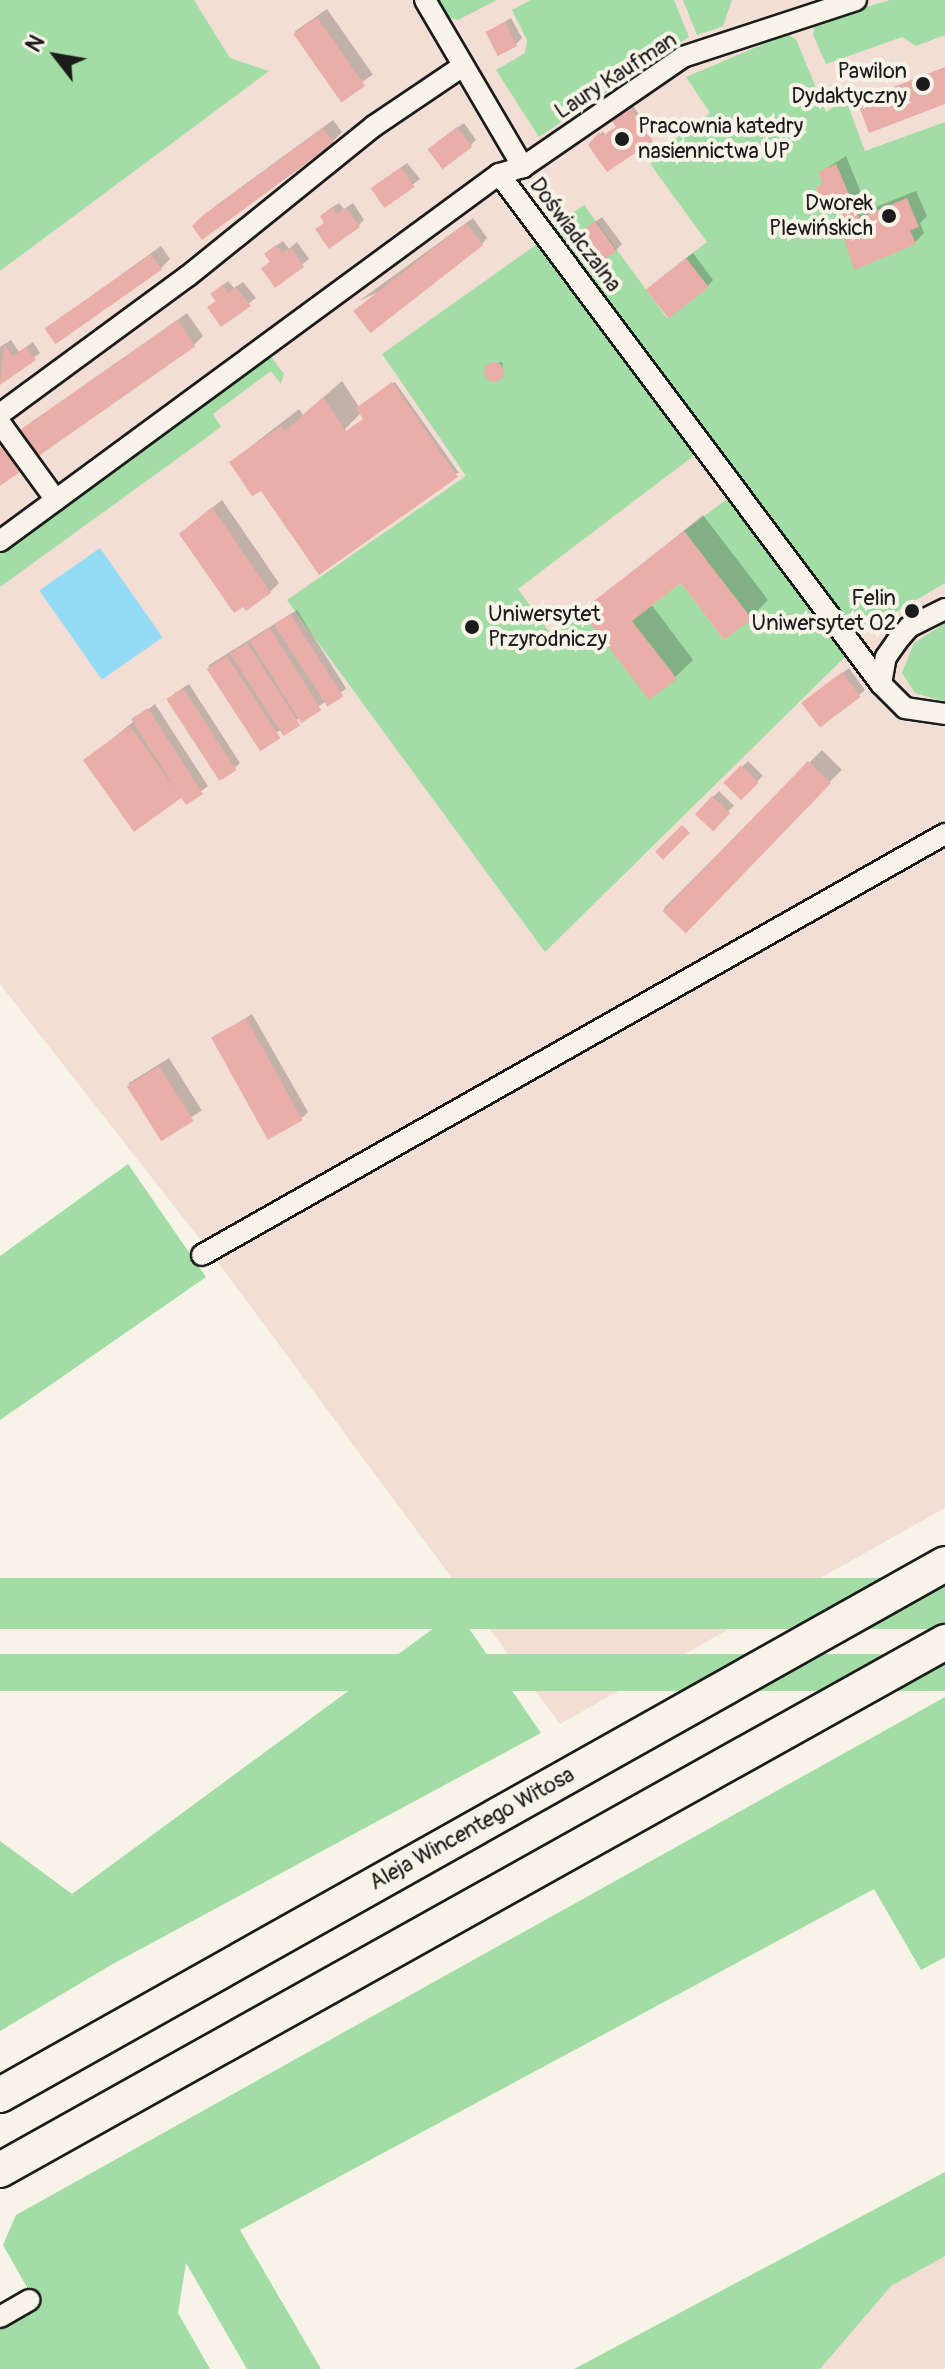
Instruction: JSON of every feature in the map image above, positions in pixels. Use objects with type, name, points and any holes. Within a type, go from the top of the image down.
[{"type":"main road","name":"Aleja Wincentego Witosa","points":[[0,2095],[945,1564]]},
{"type":"main road","points":[[0,2170],[945,1642]]},
{"type":"street","points":[[425,0],[523,167]]},
{"type":"street","name":"Laury Kaufman","points":[[499,174],[523,167],[683,57],[856,0]]},
{"type":"street","points":[[0,414],[188,276],[374,126],[463,66]]},
{"type":"street","name":"Doświadczalna","points":[[0,541],[499,174],[881,684],[912,711],[945,714]]},
{"type":"street","points":[[0,423],[56,500]]},
{"type":"street","points":[[881,684],[886,657],[897,641],[909,627],[945,609]]},
{"type":"street","points":[[202,1255],[945,834]]},
{"type":"street","points":[[0,2317],[29,2300]]},
{"type":"shaded area","name":"Uniwersytet Przyrodniczy","points":[[194,0],[945,0],[945,1508],[560,1724],[214,1257],[0,984],[0,271],[268,71],[230,58]]},
{"type":"shaded area","points":[[945,2172],[945,2369],[593,2369]]},
{"type":"green space","points":[[0,0],[194,0],[230,58],[269,71],[0,271]]},
{"type":"green space","points":[[434,0],[497,0],[458,20],[443,16]]},
{"type":"green space","points":[[531,0],[674,0],[689,37],[539,137],[496,70],[525,53],[527,40],[512,10]]},
{"type":"green space","points":[[683,0],[732,0],[723,26],[697,35]]},
{"type":"green space","points":[[890,0],[945,0],[945,35],[916,46],[902,37],[826,64],[813,35],[815,22]]},
{"type":"green space","points":[[787,34],[796,39],[826,112],[846,100],[865,151],[945,122],[945,583],[857,635],[551,228],[584,205],[667,318],[708,288],[686,258],[707,242],[651,165],[654,155],[710,113],[686,77]]},
{"type":"green space","points":[[540,242],[696,454],[518,589],[550,633],[581,611],[649,699],[676,678],[632,621],[681,583],[724,640],[751,619],[684,531],[730,497],[847,655],[545,952],[287,600],[466,476],[382,354]]},
{"type":"green space","points":[[268,353],[284,374],[281,384],[271,371],[213,414],[221,427],[0,587],[0,549]]},
{"type":"green space","points":[[945,623],[945,702],[915,693],[902,673],[914,643]]},
{"type":"green space","points":[[128,1164],[206,1277],[0,1420],[0,1256]]},
{"type":"green space","points":[[0,1578],[945,1578],[945,1629],[0,1629]]},
{"type":"green space","points":[[457,1611],[541,1733],[111,1965],[0,2031],[0,1841],[72,1894]]},
{"type":"green space","points":[[0,1654],[945,1654],[945,1691],[0,1691]]},
{"type":"green space","points":[[945,1697],[945,1957],[921,1970],[874,1889],[240,2230],[321,2369],[247,2369],[186,2263],[178,2313],[210,2369],[0,2369],[0,2328],[37,2305],[3,2245],[16,2215]]},
{"type":"green space","points":[[945,2172],[945,2256],[891,2286],[820,2369],[574,2369]]},
{"type":"water","points":[[100,548],[163,637],[102,680],[39,590]]},
{"type":"building","points":[[317,17],[365,86],[341,102],[293,34]]},
{"type":"building","points":[[505,22],[517,46],[498,56],[485,32]]},
{"type":"building","name":"Pawilon Dydaktyczny","points":[[945,67],[945,104],[869,133],[857,101]]},
{"type":"building","name":"Pracownia katedry nasiennictwa UP","points":[[629,105],[653,141],[607,172],[588,145],[599,132],[602,136],[616,127],[610,117]]},
{"type":"building","points":[[457,127],[472,147],[442,169],[427,149]]},
{"type":"building","points":[[323,128],[334,143],[202,240],[192,226],[202,216]]},
{"type":"building","name":"Dworek Plewińskich","points":[[836,164],[859,218],[907,198],[919,227],[910,230],[916,244],[854,270],[835,211],[827,214],[816,187],[823,184],[818,172]]},
{"type":"building","points":[[401,167],[415,187],[384,208],[371,188]]},
{"type":"building","points":[[332,207],[337,214],[346,208],[360,227],[329,249],[315,229],[324,223],[320,216]]},
{"type":"building","points":[[595,221],[617,251],[597,265],[576,235]]},
{"type":"building","points":[[466,223],[483,245],[371,333],[353,311]]},
{"type":"building","points":[[276,245],[282,253],[291,247],[304,267],[275,288],[261,268],[270,262],[264,254]]},
{"type":"building","points":[[151,254],[162,270],[55,344],[45,329]]},
{"type":"building","points":[[686,258],[709,287],[669,319],[646,289]]},
{"type":"building","points":[[222,285],[228,293],[236,287],[251,306],[221,327],[207,307],[216,301],[210,294]]},
{"type":"building","points":[[177,320],[195,346],[36,457],[18,431]]},
{"type":"building","points":[[4,344],[13,356],[26,347],[36,360],[0,385]]},
{"type":"building","points":[[490,362],[498,362],[504,372],[498,382],[490,382],[484,376],[484,368]]},
{"type":"building","points":[[392,382],[458,477],[319,575],[261,491],[252,496],[229,462],[281,426],[285,431],[323,397],[346,431],[363,419],[356,408]]},
{"type":"building","points":[[5,444],[24,469],[0,486],[0,447]]},
{"type":"building","points":[[212,507],[271,593],[246,611],[243,607],[234,613],[179,534]]},
{"type":"building","name":"Uniwersytet Przyrodniczy","points":[[684,531],[752,619],[724,640],[681,583],[632,621],[677,679],[649,700],[581,611]]},
{"type":"building","points":[[290,614],[343,696],[327,707],[274,624]]},
{"type":"building","points":[[270,628],[321,710],[301,723],[250,641]]},
{"type":"building","points":[[247,643],[300,725],[284,736],[230,654]]},
{"type":"building","points":[[227,656],[280,738],[260,751],[207,669]]},
{"type":"building","points":[[842,672],[861,697],[820,727],[801,703]]},
{"type":"building","points":[[183,688],[236,770],[220,781],[166,699]]},
{"type":"building","points":[[148,708],[203,794],[186,805],[181,798],[134,832],[83,760],[130,726],[178,793],[131,719]]},
{"type":"building","points":[[808,761],[831,783],[686,934],[663,911]]},
{"type":"building","points":[[741,765],[759,783],[741,800],[723,783]]},
{"type":"building","points":[[712,796],[730,813],[713,831],[695,814]]},
{"type":"building","points":[[682,825],[690,833],[663,860],[655,852]]},
{"type":"building","points":[[246,1018],[303,1120],[268,1140],[211,1037]]},
{"type":"building","points":[[159,1066],[193,1121],[161,1141],[127,1086]]},
{"type":"place","name":"Pawilon Dydaktyczny","points":[[923,84]]},
{"type":"place","name":"Pracownia katedry nasiennictwa UP","points":[[622,139]]},
{"type":"place","name":"Dworek Plewińskich","points":[[889,216]]},
{"type":"place","name":"Felin Uniwersytet 02","points":[[912,611]]},
{"type":"place","name":"Uniwersytet Przyrodniczy","points":[[472,627]]}]
